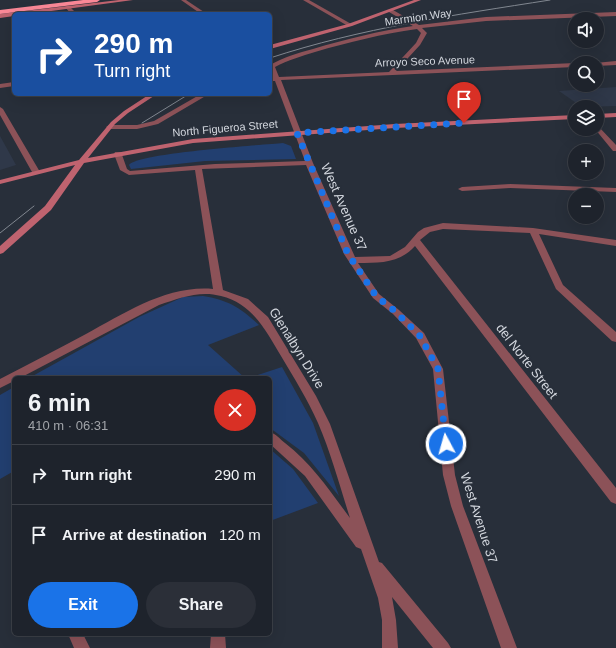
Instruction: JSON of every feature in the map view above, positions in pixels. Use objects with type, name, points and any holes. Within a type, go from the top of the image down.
[{"type":"highway","points":[[0,8],[63,0]]},
{"type":"highway","points":[[0,12],[97,0]]},
{"type":"main road","points":[[30,12],[131,0]]},
{"type":"main road","points":[[272,46],[350,25],[419,0]]},
{"type":"main road","points":[[0,16],[12,14]]},
{"type":"main road","points":[[0,251],[48,208],[109,127],[126,112],[151,96]]},
{"type":"main road","points":[[604,116],[616,115]]},
{"type":"main road","name":"North Figueroa Street","points":[[0,182],[82,161],[193,141],[395,126],[568,117]]},
{"type":"street","points":[[183,0],[201,12]]},
{"type":"street","points":[[305,0],[350,25]]},
{"type":"street","points":[[67,7],[72,12]]},
{"type":"street","points":[[391,11],[418,26],[424,33],[418,44],[391,73]]},
{"type":"street","name":"Marmion Way","points":[[273,79],[272,66],[283,60],[358,38],[418,26],[508,18],[616,14]]},
{"type":"street","points":[[604,64],[616,63]]},
{"type":"street","name":"Arroyo Seco Avenue","points":[[273,79],[568,65]]},
{"type":"street","name":"West Avenue 37","points":[[273,79],[352,260],[376,296],[396,312],[420,336],[438,369],[449,474],[457,506],[509,648]]},
{"type":"street","points":[[0,86],[12,84]]},
{"type":"street","points":[[109,127],[137,127],[156,123],[203,96]]},
{"type":"street","points":[[0,109],[36,172]]},
{"type":"street","points":[[604,136],[616,149]]},
{"type":"street","points":[[118,154],[124,170],[129,174],[198,167],[309,163]]},
{"type":"street","points":[[198,167],[218,284],[218,292]]},
{"type":"street","points":[[462,189],[510,186],[616,190]]},
{"type":"street","points":[[352,260],[382,260],[393,258],[402,254],[421,234],[427,230],[443,226],[533,231],[616,243]]},
{"type":"street","points":[[533,231],[559,287],[616,338]]},
{"type":"street","name":"del Norte Street","points":[[416,241],[616,498]]},
{"type":"street","name":"Glenalbyn Drive","points":[[15,376],[158,300],[187,292],[218,292],[244,300],[254,307],[264,319],[312,399],[324,424],[385,598],[389,620],[390,648]]},
{"type":"street","name":"Glenalbyn Drive","points":[[0,384],[12,378]]},
{"type":"street","points":[[272,439],[288,451],[309,472],[358,538],[371,561],[443,648]]},
{"type":"street","points":[[76,636],[82,648]]},
{"type":"street","points":[[218,636],[218,648]]},
{"type":"shaded area","points":[[616,87],[616,106],[604,106],[604,100],[572,100],[559,91],[604,92],[604,88]]},
{"type":"shaded area","points":[[0,136],[16,165],[0,170]]},
{"type":"shaded area","points":[[283,143],[291,146],[296,159],[205,161],[131,169],[129,165],[137,161],[176,153]]},
{"type":"shaded area","points":[[203,296],[227,302],[240,309],[259,325],[208,345],[243,376],[33,376],[139,317],[183,297]]},
{"type":"shaded area","points":[[282,367],[313,423],[339,496],[304,453],[272,429],[272,376],[255,376]]},
{"type":"shaded area","points":[[12,388],[12,472],[0,479],[0,395]]},
{"type":"shaded area","points":[[272,451],[293,469],[318,503],[272,520]]},
{"type":"tram line","points":[[272,57],[339,38],[374,30],[550,0]]},
{"type":"tram line","points":[[142,123],[186,96]]},
{"type":"tram line","points":[[0,233],[34,206]]},
{"type":"route","points":[[446,444],[438,369],[420,336],[396,312],[376,296],[348,254],[297,133],[464,123]]}]
